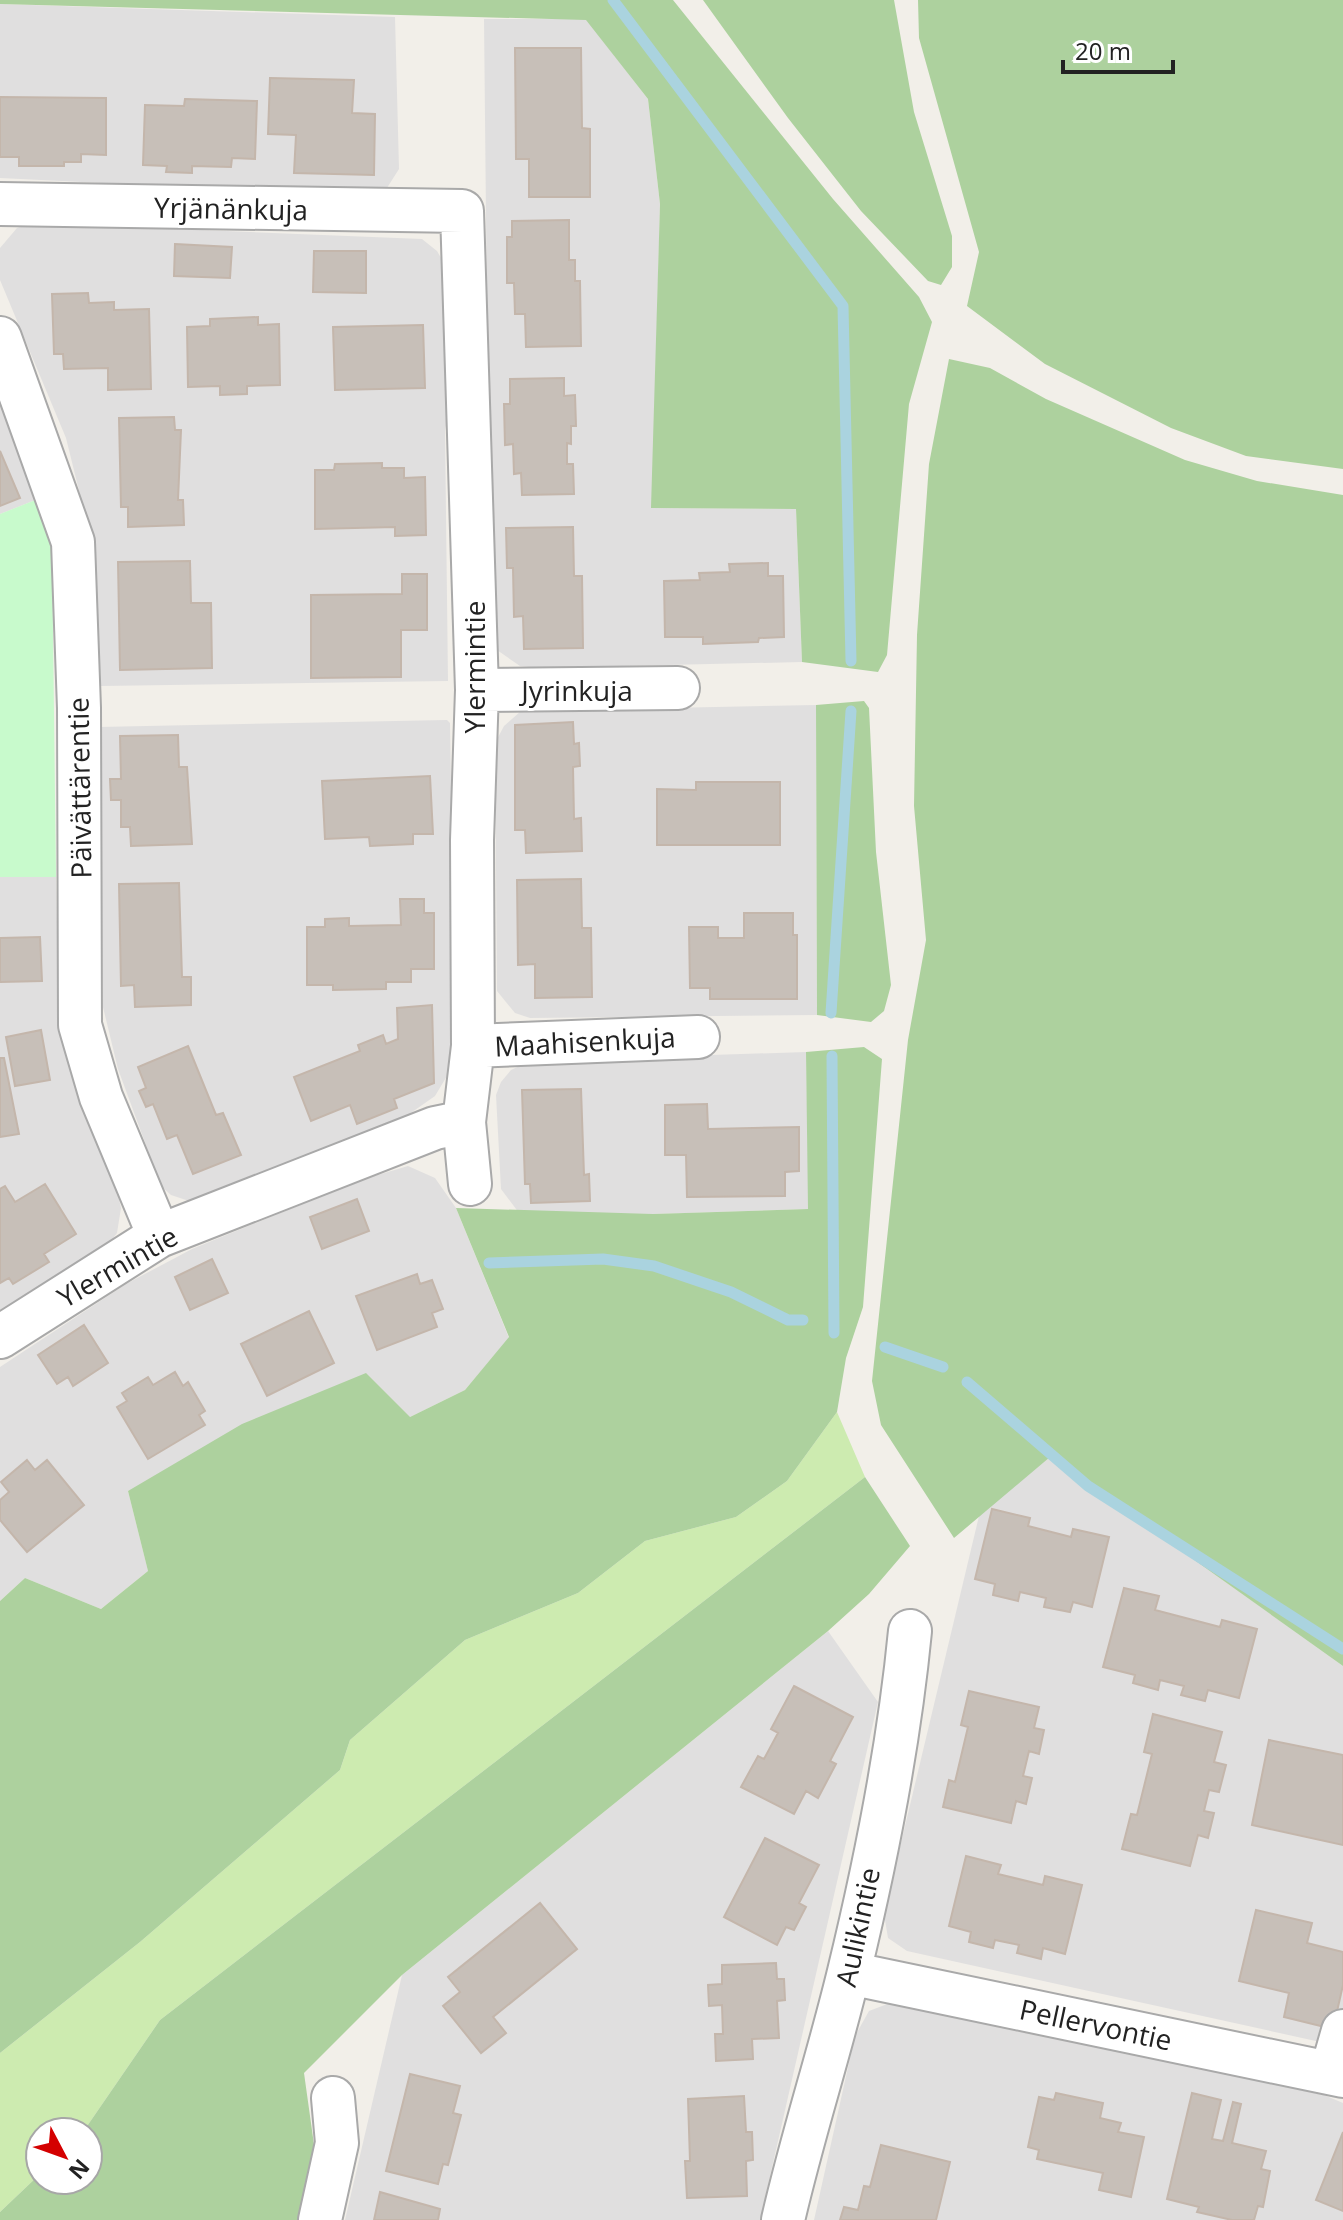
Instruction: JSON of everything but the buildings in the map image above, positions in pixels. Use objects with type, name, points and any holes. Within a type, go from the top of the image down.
[{"type":"street","name":"Yrjänänkuja","points":[[0,204],[462,211]]},
{"type":"street","name":"Ylermintie","points":[[462,211],[477,690],[472,840],[473,1046],[464,1122],[470,1184]]},
{"type":"street","name":"Päivättärentie","points":[[0,338],[73,542],[79,708],[80,1025],[101,1097],[159,1236]]},
{"type":"street","name":"Jyrinkuja","points":[[477,690],[678,688]]},
{"type":"street","name":"Maahisenkuja","points":[[473,1046],[698,1037]]},
{"type":"street","name":"Ylermintie","points":[[0,1337],[159,1236],[435,1128],[464,1122]]},
{"type":"street","name":"Aulikintie","points":[[783,2220],[803,2135],[849,1973],[903,1701],[910,1631]]},
{"type":"street","name":"Pellervontie","points":[[849,1973],[1337,2074]]},
{"type":"street","points":[[1337,2074],[1343,2031]]},
{"type":"street","points":[[320,2220],[337,2143],[333,2098]]},
{"type":"shaded area","points":[[0,4],[395,17],[399,169],[385,191],[365,196],[0,178]]},
{"type":"shaded area","points":[[484,19],[586,19],[648,99],[660,204],[652,508],[796,509],[802,662],[536,668],[520,666],[497,650],[490,611]]},
{"type":"shaded area","points":[[31,223],[422,239],[437,251],[444,263],[450,405],[445,430],[448,681],[101,686],[93,547],[66,438],[0,280],[0,248],[17,228]]},
{"type":"shaded area","points":[[0,398],[38,499],[0,514]]},
{"type":"shaded area","points":[[816,705],[817,1015],[530,1018],[515,1013],[497,991],[495,743],[504,726],[521,711]]},
{"type":"shaded area","points":[[447,720],[450,723],[455,1043],[447,1076],[435,1096],[405,1117],[212,1195],[189,1201],[171,1195],[161,1186],[118,1069],[103,1007],[98,727]]},
{"type":"shaded area","points":[[0,877],[56,877],[59,1013],[79,1098],[116,1185],[121,1208],[117,1233],[110,1242],[0,1314]]},
{"type":"shaded area","points":[[806,1052],[809,1209],[653,1214],[519,1213],[501,1189],[496,1095],[501,1082],[511,1070],[530,1061]]},
{"type":"shaded area","points":[[408,1166],[435,1178],[456,1208],[509,1338],[465,1390],[410,1417],[128,1491],[148,1571],[101,1609],[25,1578],[0,1601],[0,1367],[126,1284],[192,1249],[361,1180]]},
{"type":"shaded area","points":[[1050,1456],[1343,1666],[1343,2047],[907,1951],[888,1938],[884,1914],[979,1516]]},
{"type":"shaded area","points":[[828,1631],[878,1702],[760,2220],[345,2220],[402,1975]]},
{"type":"shaded area","points":[[890,2003],[1324,2095],[1343,2103],[1343,2220],[814,2220],[855,2036],[869,2011]]},
{"type":"green space","points":[[0,0],[673,0],[833,199],[919,297],[932,322],[909,404],[887,655],[878,672],[802,662],[796,509],[651,508],[660,204],[648,99],[586,20],[0,4]]},
{"type":"green space","points":[[703,0],[894,0],[914,112],[952,236],[952,267],[941,285],[928,281],[861,211],[788,118]]},
{"type":"green space","points":[[918,0],[1343,0],[1343,469],[1246,456],[1171,428],[1045,364],[967,306],[979,252],[919,38]]},
{"type":"green space","points":[[949,359],[990,368],[1046,399],[1185,460],[1257,481],[1343,495],[1343,1666],[1050,1457],[954,1538],[881,1425],[872,1381],[908,1040],[926,940],[914,806],[917,635],[929,464]]},
{"type":"green space","points":[[38,499],[52,551],[56,877],[0,877],[0,514]]},
{"type":"green space","points":[[864,701],[869,708],[876,852],[891,985],[884,1011],[871,1022],[817,1015],[816,705]]},
{"type":"green space","points":[[864,1047],[882,1059],[863,1307],[846,1358],[837,1412],[787,1481],[736,1517],[645,1541],[578,1593],[465,1640],[350,1740],[340,1770],[140,1942],[0,2053],[0,1601],[25,1578],[101,1609],[148,1571],[128,1491],[242,1424],[366,1373],[410,1417],[465,1390],[509,1337],[456,1208],[653,1214],[808,1209],[806,1052]]},
{"type":"green space","points":[[837,1412],[865,1477],[160,2020],[94,2116],[24,2116],[24,2189],[0,2212],[0,2053],[140,1942],[340,1770],[350,1740],[465,1640],[578,1593],[645,1541],[736,1517],[787,1481]]},
{"type":"green space","points":[[865,1477],[910,1546],[869,1594],[828,1631],[402,1975],[304,2073],[322,2202],[316,2220],[0,2220],[0,2212],[24,2189],[24,2196],[104,2196],[104,2116],[94,2116],[160,2020]]},
{"type":"waterway","points":[[613,0],[843,306],[851,661]]},
{"type":"waterway","points":[[831,1013],[851,711]]},
{"type":"waterway","points":[[832,1056],[834,1333]]},
{"type":"waterway","points":[[489,1263],[603,1259],[654,1266],[731,1292],[788,1320],[803,1320]]},
{"type":"waterway","points":[[885,1347],[943,1367]]},
{"type":"waterway","points":[[967,1382],[1088,1486],[1343,1649]]}]
